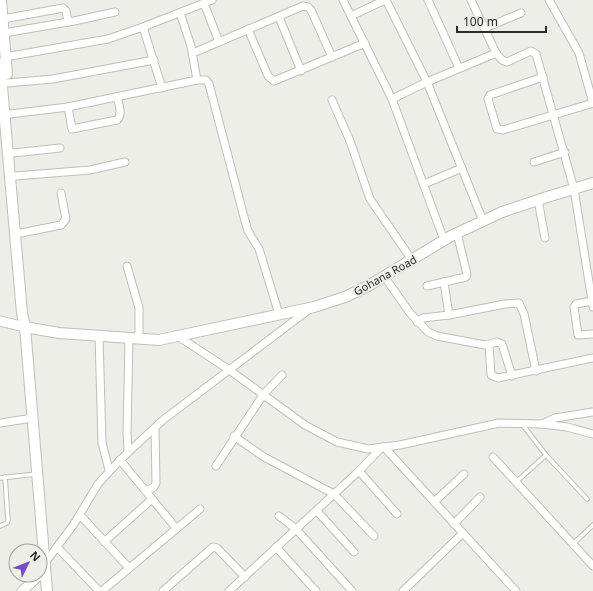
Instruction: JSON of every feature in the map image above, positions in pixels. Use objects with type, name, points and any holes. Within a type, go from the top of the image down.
[{"type":"main road","points":[[1,0],[4,33],[3,61],[5,112],[22,313],[25,322]]},
{"type":"main road","points":[[3,61],[8,83],[5,112],[16,176],[25,277],[25,322],[41,543]]},
{"type":"main road","name":"Gohana Road","points":[[25,322],[59,333],[159,340],[172,336],[311,308],[345,297],[412,260],[444,240],[483,221],[538,200],[593,183]]},
{"type":"main road","points":[[25,322],[51,326],[172,336]]},
{"type":"street","points":[[3,61],[108,39],[144,27],[212,0]]},
{"type":"street","points":[[343,0],[392,99],[444,240]]},
{"type":"street","points":[[351,16],[372,3],[385,0],[427,82],[483,221]]},
{"type":"street","points":[[428,0],[459,68]]},
{"type":"street","points":[[471,0],[496,53],[502,60],[507,62],[533,51],[536,54],[565,152],[574,189],[591,283],[592,304],[576,304],[574,307],[578,335],[593,334]]},
{"type":"street","points":[[543,77],[492,93],[488,100],[496,128],[499,130],[593,103],[579,53],[549,0]]},
{"type":"street","points":[[204,3],[219,42]]},
{"type":"street","points":[[193,53],[303,6],[308,7],[332,57]]},
{"type":"street","points":[[3,19],[63,8],[66,11],[68,22]]},
{"type":"street","points":[[4,33],[115,12]]},
{"type":"street","points":[[180,13],[193,53],[197,80]]},
{"type":"street","points":[[485,28],[521,13]]},
{"type":"street","points":[[279,17],[301,71]]},
{"type":"street","points":[[144,27],[162,88]]},
{"type":"street","points":[[248,29],[270,78],[276,81],[365,43]]},
{"type":"street","points":[[392,99],[427,82],[496,53]]},
{"type":"street","points":[[8,83],[53,78],[154,60]]},
{"type":"street","points":[[5,112],[68,107],[204,79],[209,84],[248,231],[259,249],[280,314]]},
{"type":"street","points":[[68,107],[72,129],[86,127],[117,120],[120,115],[117,97]]},
{"type":"street","points":[[332,100],[350,141],[370,199],[412,260]]},
{"type":"street","points":[[13,153],[60,148]]},
{"type":"street","points":[[534,162],[565,152]]},
{"type":"street","points":[[16,176],[90,170],[125,162]]},
{"type":"street","points":[[424,184],[462,168]]},
{"type":"street","points":[[21,233],[61,225],[66,219],[61,193]]},
{"type":"street","points":[[538,200],[545,238]]},
{"type":"street","points":[[426,286],[464,279],[467,274],[457,233]]},
{"type":"street","points":[[127,266],[139,308],[139,334]]},
{"type":"street","points":[[384,276],[418,322],[428,332],[437,336],[489,345],[497,342],[502,344],[512,376]]},
{"type":"street","points":[[444,282],[449,315]]},
{"type":"street","points":[[418,322],[423,318],[519,303],[522,307],[536,371]]},
{"type":"street","points":[[48,562],[80,515],[98,484],[109,470],[155,428],[228,369],[311,308]]},
{"type":"street","points":[[0,315],[25,322]]},
{"type":"street","points":[[0,321],[25,322]]},
{"type":"street","points":[[99,336],[102,443],[109,470]]},
{"type":"street","points":[[172,336],[228,369],[305,425],[337,442],[368,448],[383,447],[400,445],[499,423],[542,424],[567,427],[593,434]]},
{"type":"street","points":[[128,452],[129,339]]},
{"type":"street","points":[[489,345],[491,374],[498,378],[593,358]]},
{"type":"street","points":[[216,466],[234,436],[262,395],[282,375]]},
{"type":"street","points":[[542,424],[555,418],[593,412]]},
{"type":"street","points":[[0,422],[33,418]]},
{"type":"street","points":[[146,491],[154,487],[156,483],[155,428]]},
{"type":"street","points":[[234,436],[264,457],[334,494],[374,536]]},
{"type":"street","points":[[229,591],[317,511],[383,447]]},
{"type":"street","points":[[383,447],[516,591]]},
{"type":"street","points":[[493,457],[593,566]]},
{"type":"street","points":[[120,460],[176,528]]},
{"type":"street","points":[[359,471],[398,514]]},
{"type":"street","points":[[434,502],[464,474]]},
{"type":"street","points":[[454,524],[480,497]]},
{"type":"street","points":[[104,542],[152,499]]},
{"type":"street","points":[[102,591],[200,509]]},
{"type":"street","points":[[317,511],[354,552]]},
{"type":"street","points":[[80,515],[129,568]]},
{"type":"street","points":[[279,516],[296,529],[352,591]]},
{"type":"street","points":[[403,591],[463,533]]},
{"type":"street","points":[[57,547],[99,591]]},
{"type":"street","points":[[163,591],[213,547],[217,548],[245,577]]},
{"type":"street","points":[[276,547],[316,591]]},
{"type":"street","points":[[22,591],[30,583]]},
{"type":"lane","points":[[521,423],[546,455],[587,499]]},
{"type":"lane","points":[[516,482],[546,455]]},
{"type":"lane","points":[[0,478],[37,474]]},
{"type":"lane","points":[[0,526],[7,523],[8,520],[5,477]]},
{"type":"lane","points":[[573,544],[593,525]]}]
